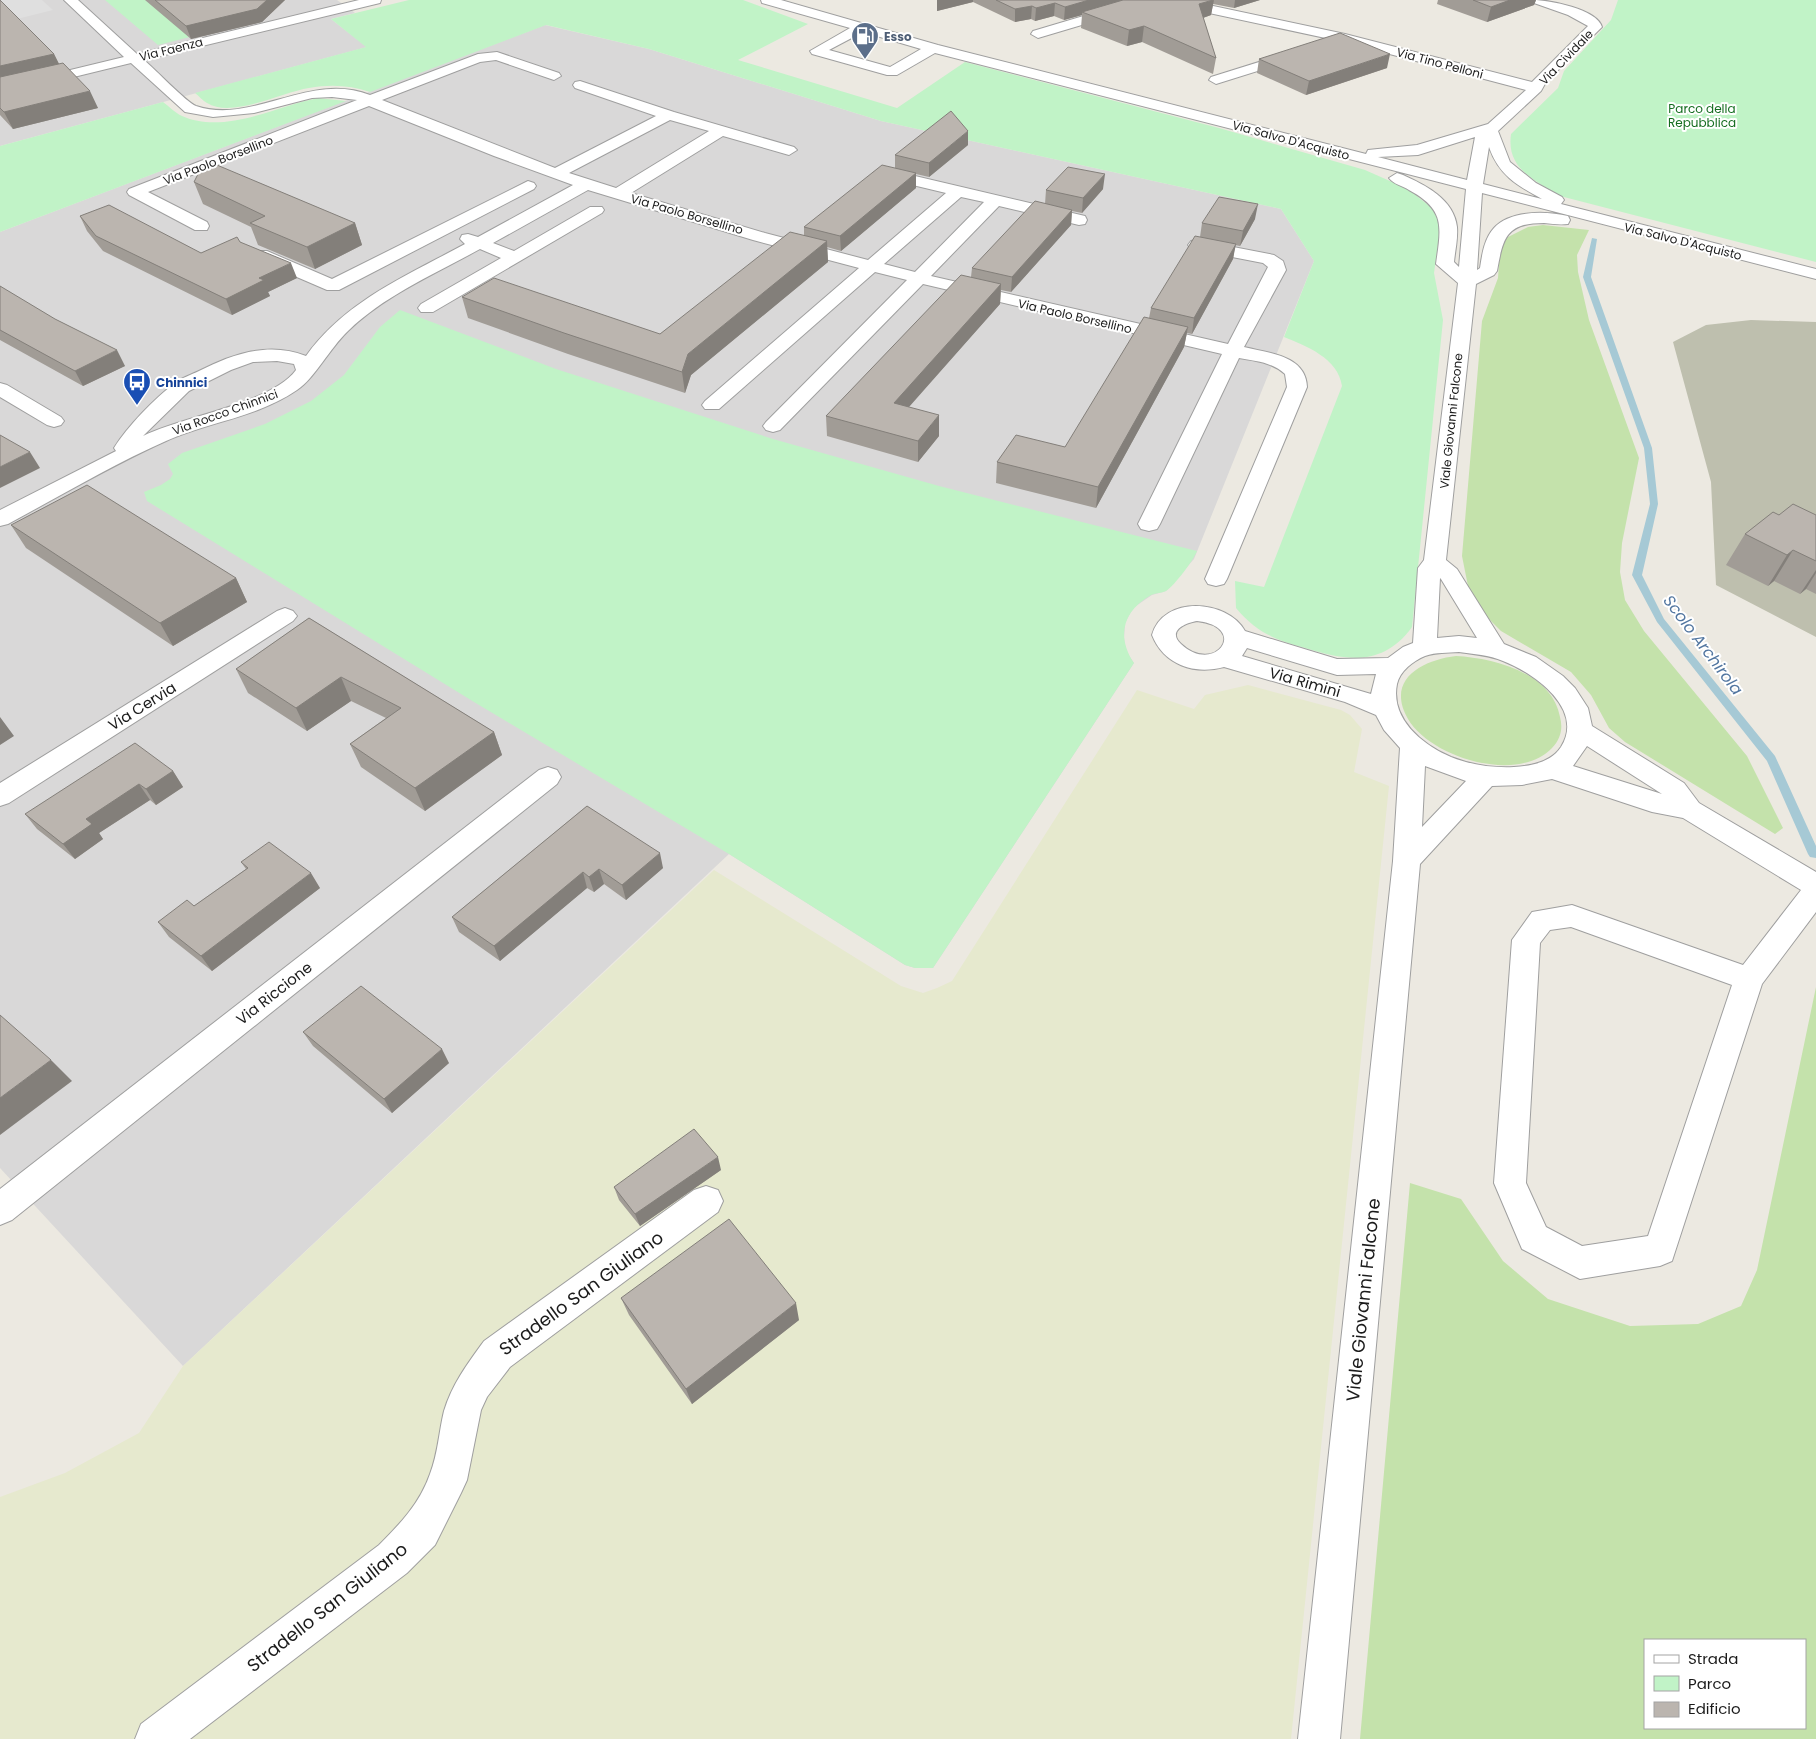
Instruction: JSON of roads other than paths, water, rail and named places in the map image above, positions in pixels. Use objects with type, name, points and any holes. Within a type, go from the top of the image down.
[{"type":"street","points":[[70,0],[134,58]]},
{"type":"street","points":[[330,0],[342,8]]},
{"type":"street","name":"Via Faenza","points":[[0,90],[375,0]]},
{"type":"street","name":"Via Salvo D'Acquisto","points":[[767,0],[933,48],[1816,274]]},
{"type":"street","name":"Via Tino Pelloni","points":[[1167,0],[1345,38],[1536,88]]},
{"type":"street","name":"Via Tino Pelloni","points":[[1205,7],[1230,0]]},
{"type":"street","name":"Via Cividale","points":[[1474,188],[1483,136],[1489,128],[1536,88],[1540,80],[1595,27],[1594,23],[1582,15],[1539,0]]},
{"type":"street","points":[[1038,34],[1127,7]]},
{"type":"street","points":[[861,28],[817,52],[892,72],[933,48]]},
{"type":"street","points":[[1216,80],[1345,38]]},
{"type":"street","name":"Via Paolo Borsellino","points":[[201,226],[135,192],[484,56],[504,58],[554,76]]},
{"type":"street","name":"Via Paolo Borsellino","points":[[134,58],[190,109],[204,112],[244,112],[322,92],[346,92],[587,184],[871,267],[918,280],[1276,360],[1295,372],[1297,387],[1216,579]]},
{"type":"street","points":[[580,85],[669,115],[789,150]]},
{"type":"street","points":[[557,173],[669,115]]},
{"type":"street","points":[[1489,128],[1503,164],[1530,186],[1586,216]]},
{"type":"street","name":"Via Cividale","points":[[1326,149],[1374,153],[1418,150],[1489,128]]},
{"type":"street","name":"Via Paolo Borsellino","points":[[618,194],[722,130]]},
{"type":"street","points":[[1326,149],[1336,159],[1392,176],[1429,196],[1439,205],[1449,223],[1445,264],[1467,281],[1488,271],[1495,239],[1504,227],[1517,222],[1536,219],[1572,221],[1718,250]]},
{"type":"street","points":[[881,173],[1079,220]]},
{"type":"street","name":"Via Rocco Chinnici","points":[[0,519],[160,436],[261,401],[289,387],[306,371],[322,348],[342,326],[375,300],[587,184]]},
{"type":"street","points":[[253,251],[333,286],[528,186]]},
{"type":"street","name":"Viale Giovanni Falcone","points":[[1425,648],[1429,568],[1435,562],[1467,281],[1474,188]]},
{"type":"street","points":[[712,405],[958,191]]},
{"type":"street","points":[[773,426],[996,200]]},
{"type":"street","points":[[427,308],[596,210]]},
{"type":"street","points":[[443,229],[515,257]]},
{"type":"street","points":[[1149,524],[1277,265],[1261,257],[1193,244]]},
{"type":"street","points":[[118,458],[131,436],[182,387],[224,366],[251,356],[277,354],[290,356],[302,361],[306,371]]},
{"type":"street","points":[[160,436],[217,371]]},
{"type":"street","points":[[0,389],[54,421]]},
{"type":"street","points":[[1435,562],[1449,574],[1495,650]]},
{"type":"street","points":[[1216,579],[1235,633],[1237,648],[1230,656],[1224,659]]},
{"type":"street","name":"Via Rimini","points":[[1182,615],[1216,579]]},
{"type":"street","name":"Via Rimini","points":[[1384,709],[1354,696],[1224,659],[1206,663],[1190,661],[1167,647],[1162,636],[1164,628],[1170,620],[1182,615],[1197,613],[1221,619],[1235,633],[1337,667],[1392,666]]},
{"type":"street","name":"Via Cervia","points":[[0,796],[285,616]]},
{"type":"street","points":[[1458,644],[1495,650],[1533,665],[1556,682],[1572,702],[1578,716],[1580,730],[1576,745],[1567,758],[1552,768],[1533,775],[1510,778],[1486,776],[1446,765],[1413,746],[1391,722],[1384,709],[1382,693],[1384,679],[1392,666],[1401,658],[1425,648],[1458,644]]},
{"type":"street","points":[[1580,730],[1675,790],[1690,810]]},
{"type":"street","name":"Viale Giovanni Falcone","points":[[1319,1739],[1407,861],[1413,746]]},
{"type":"street","points":[[1552,768],[1652,802],[1690,810],[1816,885]]},
{"type":"street","points":[[1407,861],[1486,776]]},
{"type":"street","name":"Via Riccione","points":[[0,1209],[548,777]]},
{"type":"street","points":[[1749,979],[1572,916],[1542,920],[1526,940],[1510,1182],[1534,1238],[1580,1264],[1660,1250],[1749,979],[1816,890]]},
{"type":"street","name":"Stradello San Giuliano","points":[[156,1739],[393,1559],[421,1531],[448,1480],[463,1409],[474,1384],[497,1354],[706,1201]]},
{"type":"waterway","name":"Scolo Archirola","points":[[1594,239],[1587,277],[1648,448],[1654,504],[1637,575],[1660,620],[1771,759],[1814,854]]},
{"type":"place","name":"Esso","points":[[865,60]]},
{"type":"place","name":"Chinnici","points":[[137,406]]},
{"type":"park label","name":"Parco della Repubblica","points":[[1702,115]]}]
